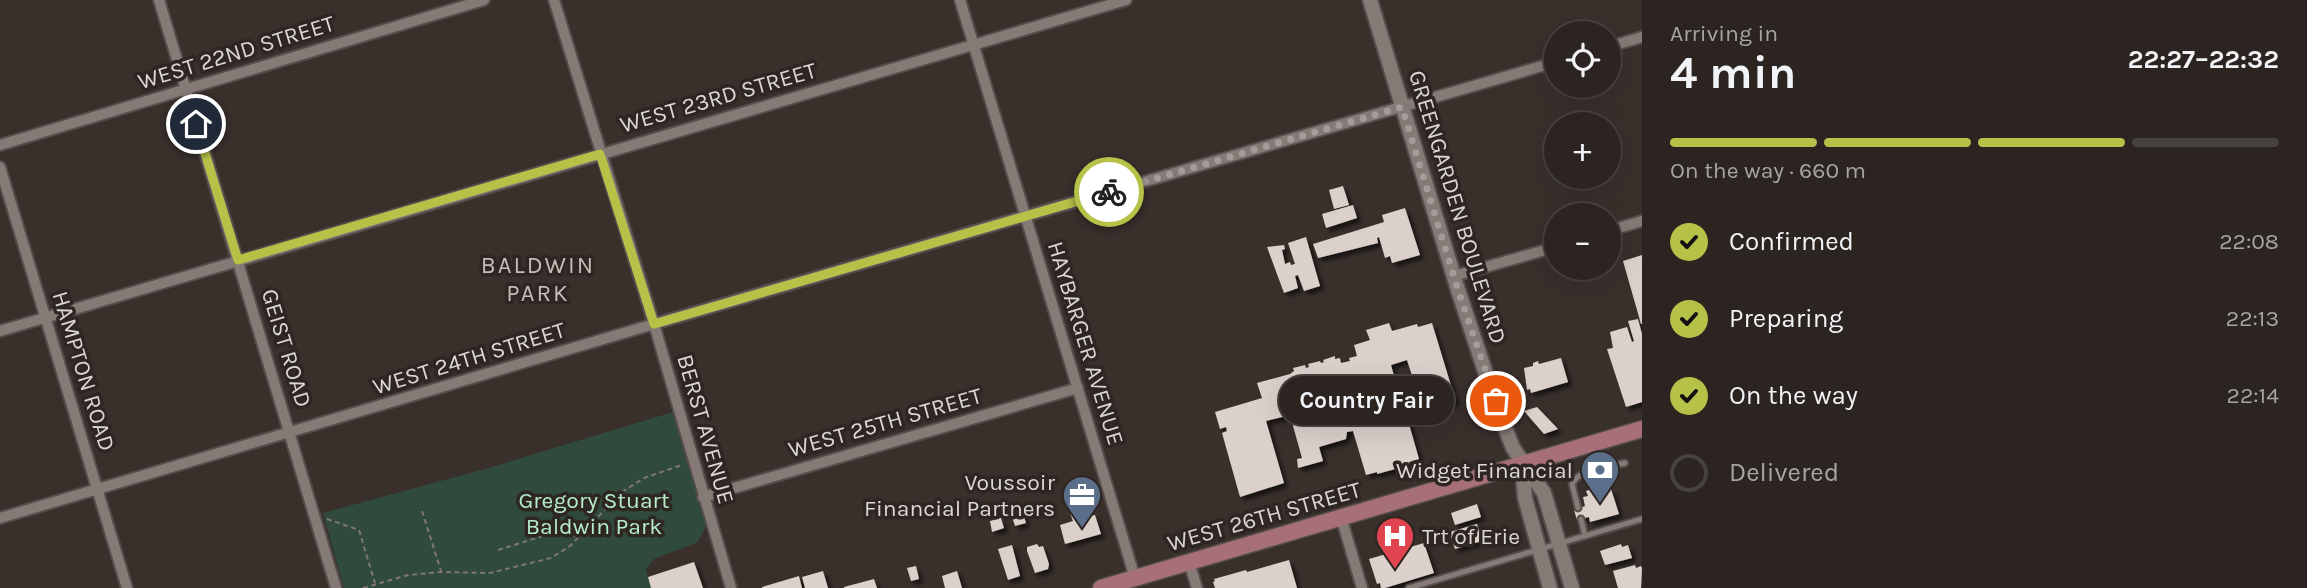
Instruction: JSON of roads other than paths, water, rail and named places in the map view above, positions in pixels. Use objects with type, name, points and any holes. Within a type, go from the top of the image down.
[{"type":"main road","name":"WEST 26TH STREET","points":[[1101,588],[1642,429]]},
{"type":"street","name":"GEIST ROAD","points":[[159,0],[337,588]]},
{"type":"street","name":"WEST 22ND STREET","points":[[0,145],[484,0]]},
{"type":"street","name":"BERST AVENUE","points":[[554,0],[654,324],[731,588]]},
{"type":"street","name":"HAYBARGER AVENUE","points":[[960,0],[1135,578]]},
{"type":"street","name":"WEST 23RD STREET","points":[[0,331],[1126,0]]},
{"type":"street","name":"GREENGARDEN BOULEVARD","points":[[1370,0],[1498,410],[1522,464],[1544,493],[1572,588]]},
{"type":"street","points":[[1621,43],[1642,37]]},
{"type":"street","name":"WEST 24TH STREET","points":[[0,518],[654,324],[1544,66]]},
{"type":"street","name":"HAMPTON ROAD","points":[[0,167],[127,588]]},
{"type":"street","points":[[1621,227],[1642,221]]},
{"type":"street","points":[[1454,276],[1544,250]]},
{"type":"street","name":"WEST 25TH STREET","points":[[703,496],[1078,388]]},
{"type":"street","name":"GREENGARDEN BOULEVARD","points":[[1522,464],[1525,498],[1550,588]]},
{"type":"street","points":[[1341,517],[1362,588]]},
{"type":"street","points":[[1189,562],[1197,588]]},
{"type":"lane","points":[[1578,508],[1572,484],[1577,477],[1592,470],[1625,463]]},
{"type":"lane","points":[[1581,519],[1585,537]]},
{"type":"lane","points":[[1409,588],[1642,519]]},
{"type":"place","name":"Country Fair","points":[[1496,401]]},
{"type":"place","name":"Widget Financial","points":[[1600,504]]},
{"type":"place","name":"Voussoir Financial Partners","points":[[1082,529]]},
{"type":"place","name":"Trt of Erie","points":[[1395,570]]},
{"type":"district","name":"BALDWIN PARK","points":[[538,279]]},
{"type":"park label","name":"Gregory Stuart Baldwin Park","points":[[594,513]]}]
